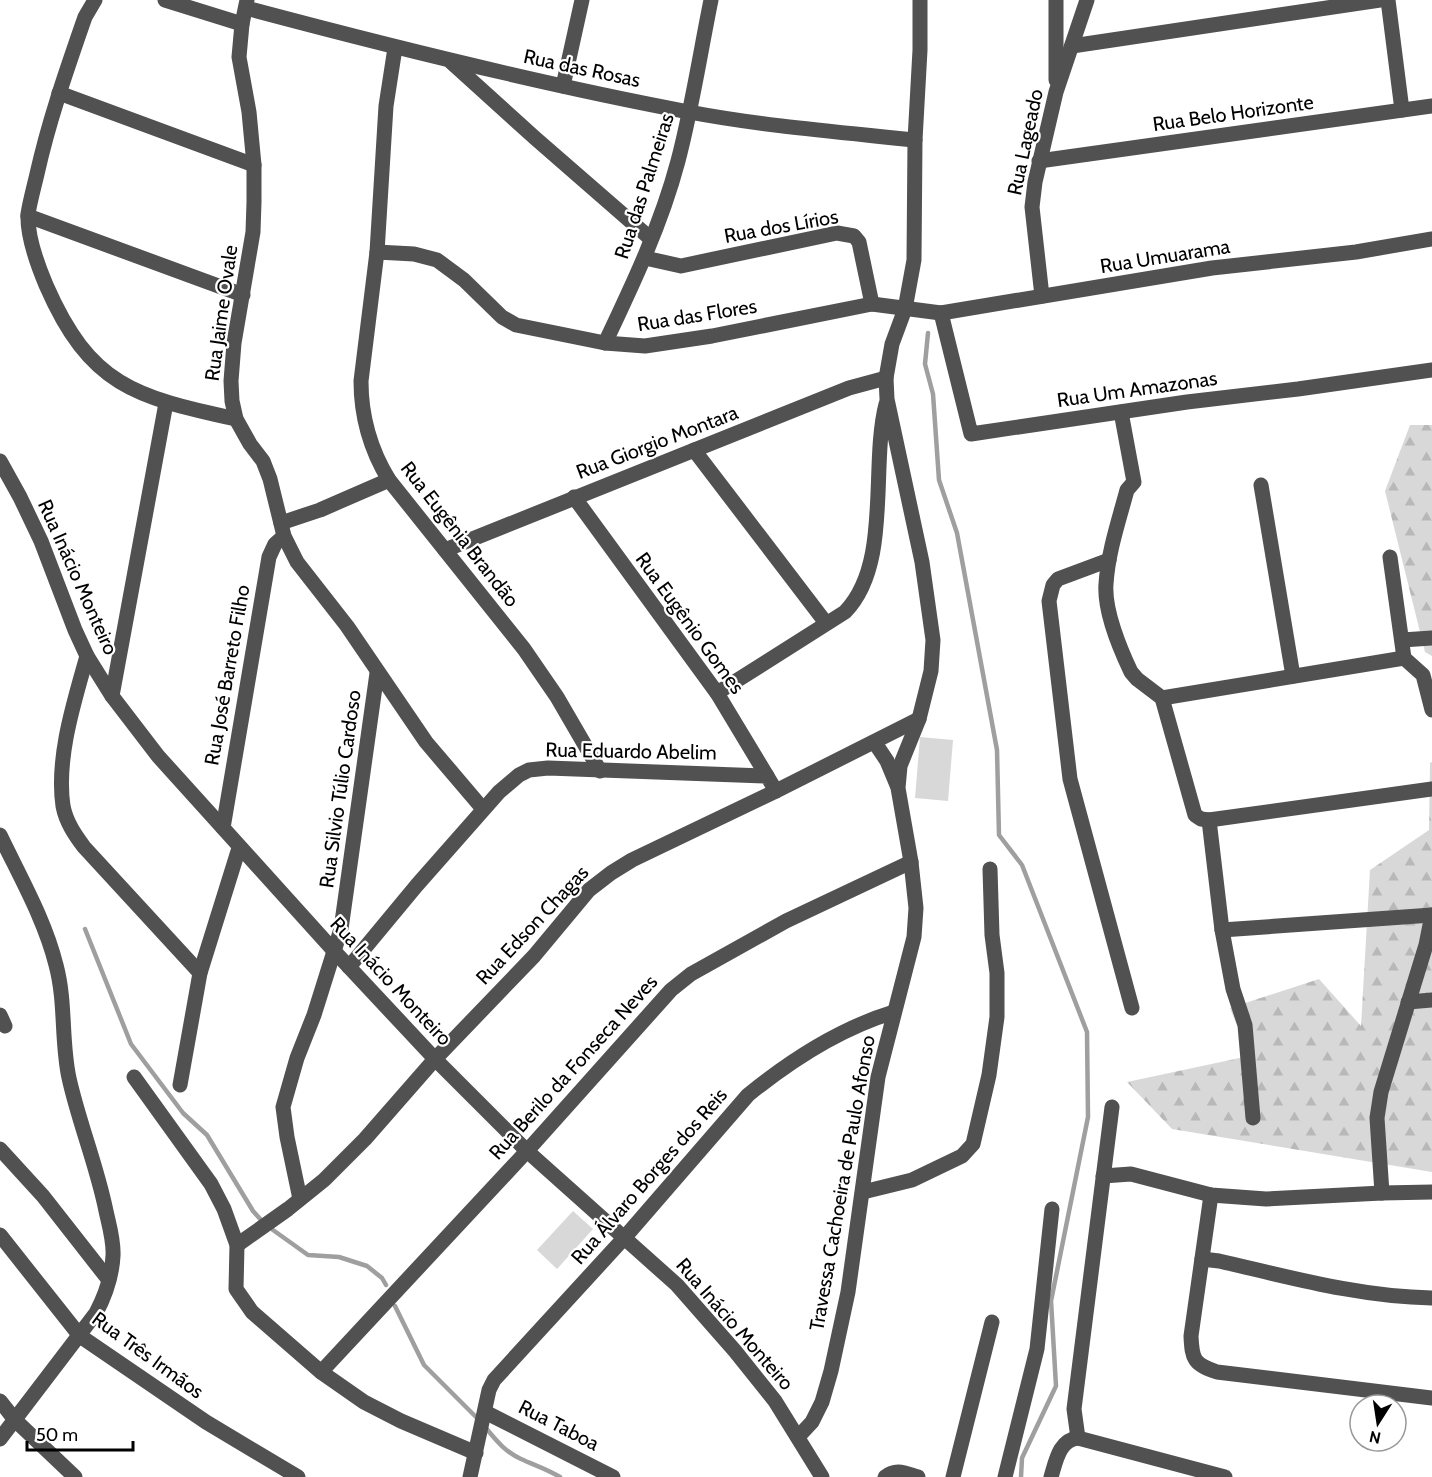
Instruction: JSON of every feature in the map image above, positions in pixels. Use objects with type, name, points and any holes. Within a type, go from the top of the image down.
[{"type":"street","points":[[95,0],[85,17],[46,133],[28,216],[40,271],[51,296],[83,350],[114,380],[166,403],[236,419]]},
{"type":"street","points":[[165,0],[242,24]]},
{"type":"street","points":[[563,86],[582,0]]},
{"type":"street","name":"Rua das Palmeiras","points":[[605,343],[645,258],[678,163],[711,0]]},
{"type":"street","name":"Travessa Cachoeira de Paulo Afonso","points":[[898,788],[900,766],[919,719],[931,671],[933,640],[922,562],[887,399],[886,378],[892,344],[905,309],[914,260],[915,140],[921,50],[920,0]]},
{"type":"street","points":[[1056,0],[1056,92]]},
{"type":"street","name":"Rua Lageado","points":[[1042,296],[1032,207],[1039,161],[1056,92],[1087,0]]},
{"type":"street","points":[[1072,46],[1380,0]]},
{"type":"street","points":[[1388,0],[1402,110]]},
{"type":"street","name":"Rua Jaime Ovale","points":[[247,4],[242,24],[239,57],[249,112],[254,165],[253,232],[234,343],[231,381],[236,419],[263,461],[283,529],[297,562],[347,627],[426,742],[483,809]]},
{"type":"street","name":"Rua das Rosas","points":[[247,4],[395,48],[690,112],[786,128],[915,140]]},
{"type":"street","name":"Rua Eugênia Brandão","points":[[395,48],[383,133],[377,252],[361,381],[361,401],[366,427],[378,462],[389,480],[524,649],[557,698],[600,771]]},
{"type":"street","points":[[449,60],[651,239]]},
{"type":"street","points":[[59,93],[254,165]]},
{"type":"street","name":"Rua Belo Horizonte","points":[[1039,161],[1432,106]]},
{"type":"street","points":[[28,216],[243,295]]},
{"type":"street","name":"Rua dos Lírios","points":[[645,258],[672,265],[688,265],[821,236],[848,233],[859,242],[872,304]]},
{"type":"street","name":"Rua Umuarama","points":[[905,309],[941,313],[1212,268],[1356,252],[1432,239]]},
{"type":"street","name":"Rua das Flores","points":[[377,252],[414,254],[437,260],[464,280],[502,317],[516,325],[605,343],[645,346],[712,336],[872,304],[905,309]]},
{"type":"street","name":"Rua Um Amazonas","points":[[941,313],[971,434],[1432,370]]},
{"type":"street","name":"Rua Giorgio Montara","points":[[445,550],[849,388],[886,378]]},
{"type":"street","points":[[717,693],[845,612],[856,601],[871,558],[877,515],[879,445],[887,399]]},
{"type":"street","points":[[112,696],[166,403]]},
{"type":"street","points":[[1121,412],[1134,482],[1127,489],[1109,560],[1106,585],[1107,602],[1128,665],[1137,680],[1162,698],[1195,815],[1209,820],[1432,789]]},
{"type":"street","points":[[694,450],[826,623]]},
{"type":"street","name":"Rua Inácio Monteiro","points":[[0,461],[41,541],[87,656],[112,696],[158,756],[239,848],[435,1059],[527,1151],[677,1285],[775,1401],[822,1477]]},
{"type":"street","points":[[283,529],[389,480]]},
{"type":"street","points":[[1261,485],[1293,676]]},
{"type":"street","name":"Rua Eugênio Gomes","points":[[574,497],[717,693],[767,776]]},
{"type":"street","name":"Rua José Barreto Filho","points":[[223,828],[269,557],[283,529]]},
{"type":"street","points":[[1390,557],[1404,658]]},
{"type":"street","points":[[1109,560],[1058,579],[1053,585],[1049,601],[1070,779],[1132,1008]]},
{"type":"street","points":[[1402,640],[1432,638]]},
{"type":"street","points":[[87,656],[69,723],[62,777],[63,807],[71,828],[84,847],[200,973]]},
{"type":"street","points":[[1162,698],[1404,658],[1427,674],[1432,710]]},
{"type":"street","name":"Rua Silvio Túlio Cardoso","points":[[300,1199],[286,1137],[283,1107],[297,1058],[335,952],[344,912],[377,673]]},
{"type":"street","name":"Rua Edson Chagas","points":[[237,1245],[324,1180],[534,956],[589,890],[611,873],[632,860],[776,792],[919,719]]},
{"type":"street","name":"Travessa Cachoeira de Paulo Afonso","points":[[798,1437],[812,1422],[822,1402],[831,1371],[848,1292],[878,1077],[914,937],[916,908],[911,862],[898,788],[887,761],[875,743]]},
{"type":"street","name":"Rua Eduardo Abelim","points":[[349,967],[483,809],[519,775],[529,770],[548,768],[767,776]]},
{"type":"street","points":[[767,776],[776,792]]},
{"type":"street","points":[[1209,820],[1222,930],[1233,988],[1245,1025],[1253,1118]]},
{"type":"street","points":[[0,835],[48,938],[57,966],[69,1077],[102,1192],[112,1238],[113,1256],[104,1297],[96,1313],[0,1439]]},
{"type":"street","points":[[180,1085],[200,973],[239,848]]},
{"type":"street","name":"Rua Berilo da Fonseca Neves","points":[[321,1372],[527,1151],[671,990],[691,974],[786,921],[911,862]]},
{"type":"street","points":[[863,1192],[912,1180],[962,1156],[973,1144],[989,1075],[997,1017],[997,973],[992,935],[990,868]]},
{"type":"street","points":[[1222,930],[1432,915],[1426,945],[1381,1092],[1377,1118],[1382,1192]]},
{"type":"street","points":[[1408,1002],[1432,1000]]},
{"type":"street","name":"Rua Álvaro Borges dos Reis","points":[[476,1450],[489,1390],[494,1380],[625,1237],[748,1095],[770,1077],[842,1033],[870,1019],[894,1012]]},
{"type":"street","points":[[134,1077],[211,1184],[224,1209],[237,1245],[236,1288],[241,1299],[252,1312],[321,1372],[364,1402],[400,1421],[476,1450],[470,1477]]},
{"type":"street","points":[[1078,1438],[1074,1409],[1112,1107]]},
{"type":"street","points":[[0,1149],[43,1196],[108,1279]]},
{"type":"street","points":[[1103,1176],[1131,1174],[1211,1195],[1266,1198],[1382,1192],[1432,1192]]},
{"type":"street","points":[[1211,1195],[1191,1335],[1192,1354],[1200,1365],[1217,1372],[1432,1398]]},
{"type":"street","points":[[1005,1477],[1037,1349],[1052,1209]]},
{"type":"street","name":"Rua Três Irmãos","points":[[0,1235],[80,1336],[206,1422],[298,1477]]},
{"type":"street","points":[[1202,1259],[1328,1286],[1400,1297],[1432,1298]]},
{"type":"street","points":[[953,1477],[992,1322]]},
{"type":"street","points":[[0,1401],[15,1420],[75,1477]]},
{"type":"street","name":"Rua Taboa","points":[[485,1415],[613,1477]]},
{"type":"street","points":[[1052,1477],[1061,1448],[1065,1442],[1078,1438],[1225,1477]]},
{"type":"street","points":[[885,1477],[899,1471],[918,1477]]},
{"type":"green space","points":[[1410,425],[1432,425],[1432,656],[1425,652],[1385,491]]},
{"type":"green space","points":[[920,737],[953,740],[948,801],[915,798]]},
{"type":"green space","points":[[1432,762],[1432,1172],[1172,1129],[1127,1082],[1249,1056],[1230,1008],[1319,979],[1361,1026],[1370,870],[1429,830],[1430,763]]},
{"type":"green space","points":[[573,1211],[593,1229],[557,1269],[537,1250]]},
{"type":"waterway","points":[[928,333],[925,364],[933,394],[939,480],[957,533],[997,750],[999,835],[1022,865],[1087,1032],[1088,1117],[1051,1301],[1056,1386],[1022,1458],[1021,1477]]},
{"type":"waterway","points":[[85,929],[131,1044],[183,1113],[207,1135],[253,1211],[262,1221]]},
{"type":"waterway","points":[[273,1230],[308,1255],[339,1257],[367,1266],[382,1278],[386,1285]]},
{"type":"waterway","points":[[395,1306],[424,1365],[479,1420]]},
{"type":"waterway","points":[[485,1427],[510,1453],[560,1477]]}]
